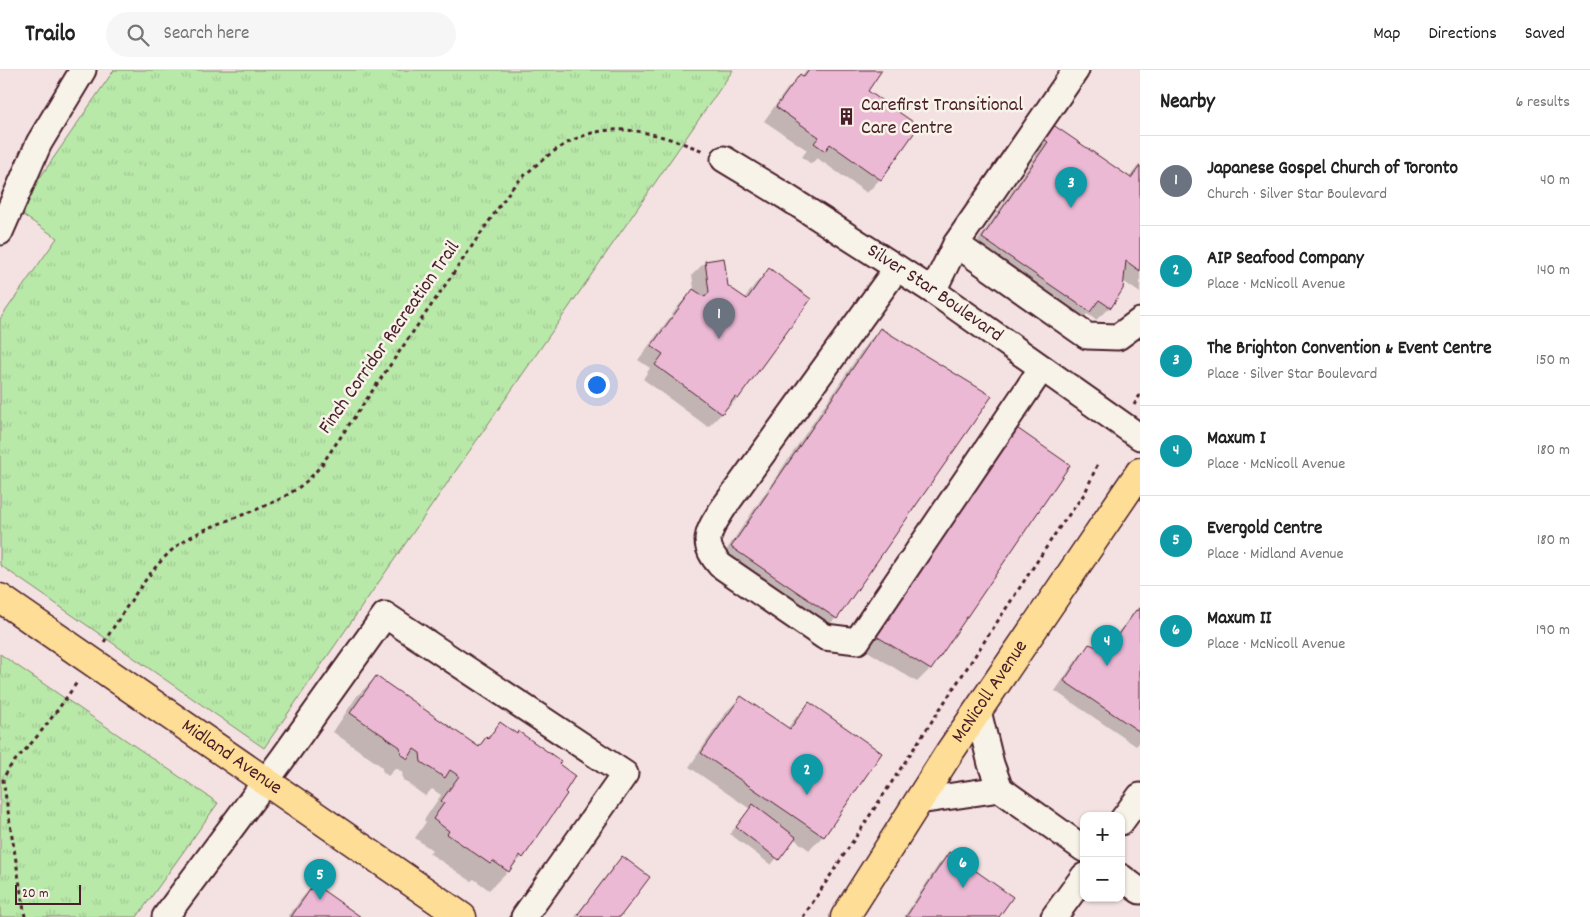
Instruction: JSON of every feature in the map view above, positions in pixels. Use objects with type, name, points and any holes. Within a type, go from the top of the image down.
[{"type":"main road","name":"McNicoll Avenue","points":[[845,917],[978,711],[1140,472]]},
{"type":"main road","name":"Midland Avenue","points":[[0,598],[462,917]]},
{"type":"street","points":[[0,232],[39,143],[83,70]]},
{"type":"street","points":[[933,292],[956,244],[1076,70]]},
{"type":"street","name":"Silver Star Boulevard","points":[[724,159],[786,196],[897,268],[1140,436]]},
{"type":"street","points":[[956,244],[1087,336],[1118,337],[1140,321]]},
{"type":"street","points":[[897,268],[711,528],[707,543],[711,555],[728,571],[825,637],[857,641],[1042,368]]},
{"type":"street","points":[[165,917],[266,782],[384,615],[624,774],[524,917]]},
{"type":"street","points":[[978,711],[991,764],[1000,789],[1080,846]]},
{"type":"street","points":[[919,801],[1000,789]]},
{"type":"street","points":[[1125,817],[1140,796]]},
{"type":"street","points":[[1125,880],[1140,891]]},
{"type":"street","points":[[1054,917],[1080,881]]},
{"type":"path","name":"Finch Corridor Recreation Trail","points":[[105,640],[154,569],[181,543],[282,497],[297,489],[311,477],[512,188],[544,157],[581,136],[604,130],[621,129],[655,134],[724,159]]},
{"type":"path","points":[[803,917],[1059,528],[1085,493],[1098,463]]},
{"type":"path","points":[[25,917],[3,780],[8,767],[38,735],[78,680]]},
{"type":"green space","points":[[114,70],[733,70],[264,748],[0,565],[0,319],[57,238],[17,211]]},
{"type":"green space","points":[[0,654],[218,803],[137,917],[0,917]]},
{"type":"building","name":"Carefirst Transitional Care Centre","points":[[809,70],[882,70],[868,91],[919,126],[881,180],[830,144],[825,151],[814,143],[819,137],[776,107],[800,74],[804,77]]},
{"type":"building","points":[[1046,120],[1131,178],[1140,166],[1140,271],[1126,261],[1123,289],[1111,308],[1099,300],[1090,312],[982,238],[1048,142],[1036,134]]},
{"type":"building","points":[[724,258],[728,286],[747,299],[769,268],[811,299],[738,399],[735,397],[722,414],[655,365],[663,354],[651,346],[693,289],[705,297],[709,292],[705,261]]},
{"type":"building","points":[[880,328],[992,396],[837,619],[731,547]]},
{"type":"building","points":[[1014,426],[1070,465],[931,670],[873,634]]},
{"type":"building","points":[[1140,608],[1140,732],[1064,681],[1089,644],[1108,651],[1136,610],[1138,611]]},
{"type":"building","points":[[376,676],[479,747],[486,737],[488,739],[500,722],[517,734],[518,731],[561,761],[559,764],[575,776],[565,792],[567,794],[523,858],[520,855],[509,872],[493,861],[490,864],[447,834],[449,831],[433,819],[444,803],[441,801],[459,776],[450,770],[445,778],[421,762],[420,753],[414,749],[408,759],[401,754],[400,747],[350,713]]},
{"type":"building","points":[[741,696],[790,729],[809,702],[882,753],[824,837],[701,753]]},
{"type":"building","points":[[753,804],[796,837],[779,860],[736,827]]},
{"type":"building","points":[[949,852],[1013,897],[999,917],[906,917]]},
{"type":"building","points":[[622,856],[650,877],[620,917],[583,917],[578,914]]},
{"type":"building","points":[[314,884],[361,917],[291,917]]},
{"type":"place","name":"Carefirst Transitional Care Centre","points":[[847,117]]},
{"type":"place","name":"The Brighton Convention & Event Centre","points":[[1071,208]]},
{"type":"place","name":"Japanese Gospel Church of Toronto","points":[[719,339]]},
{"type":"place","name":"Maxum I","points":[[1107,666]]},
{"type":"place","name":"AIP Seafood Company","points":[[807,795]]},
{"type":"place","name":"Maxum II","points":[[963,888]]},
{"type":"place","name":"Evergold Centre","points":[[320,900]]}]
